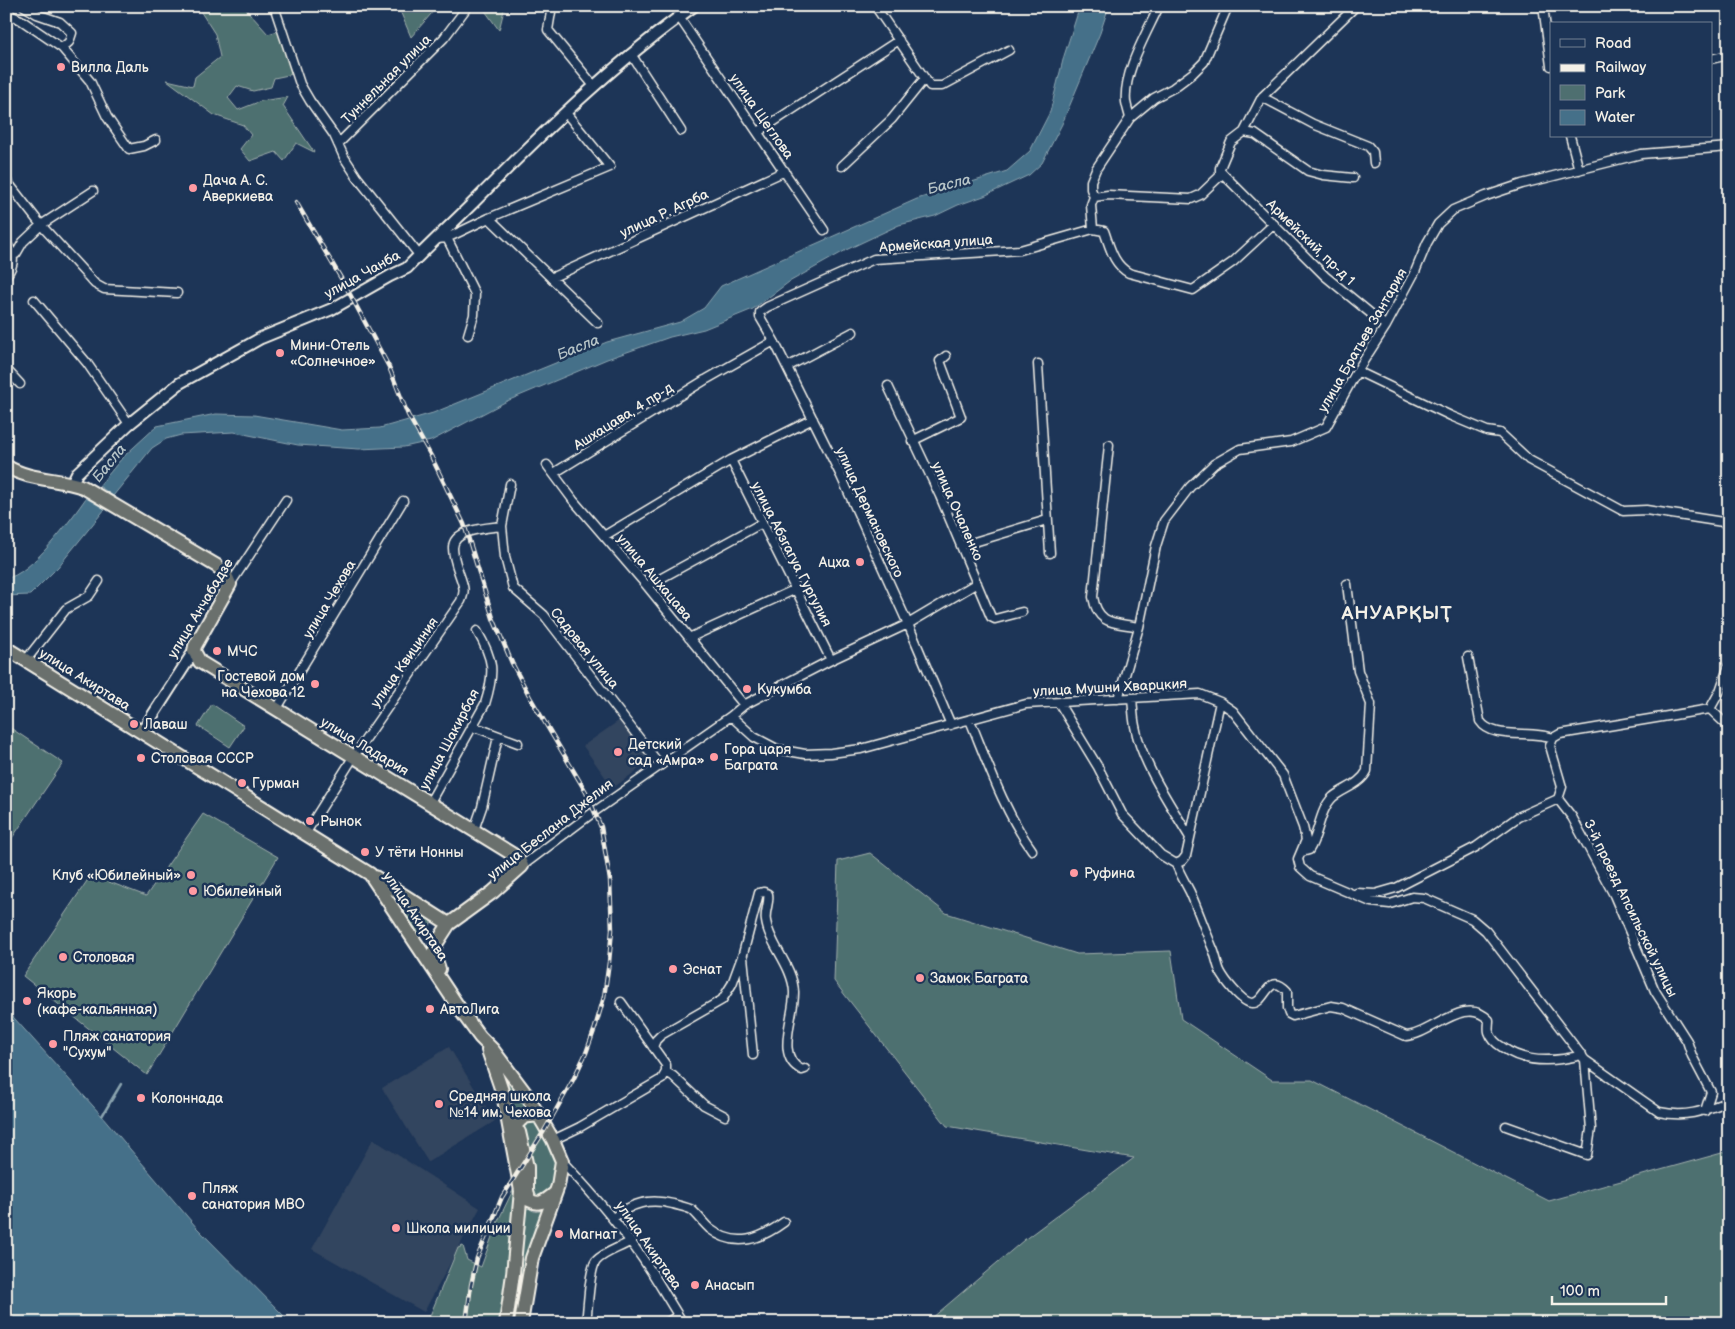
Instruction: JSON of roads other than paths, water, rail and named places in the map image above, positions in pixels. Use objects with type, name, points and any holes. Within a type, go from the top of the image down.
[{"type":"highway","points":[[6,466],[17,473],[78,485],[180,543],[222,571],[229,581],[228,588]]},
{"type":"highway","name":"улица Анчабадзе","points":[[194,651],[228,588]]},
{"type":"highway","name":"улица Акиртава","points":[[6,648],[370,874],[461,1011],[516,1079],[553,1140],[562,1161]]},
{"type":"highway","name":"улица Ладария","points":[[194,651],[200,662],[517,857],[522,866]]},
{"type":"highway","name":"улица Беслана Джелия","points":[[443,983],[434,954],[436,944],[449,924],[493,892],[522,866]]},
{"type":"highway","points":[[370,874],[449,924]]},
{"type":"highway","points":[[486,1043],[511,1129],[520,1184],[506,1323]]},
{"type":"highway","points":[[500,1086],[510,1104],[517,1124],[527,1167],[527,1190],[522,1217],[516,1232]]},
{"type":"highway","points":[[517,1124],[522,1118],[539,1116]]},
{"type":"highway","points":[[521,1323],[532,1258],[559,1179],[562,1161]]},
{"type":"highway","points":[[527,1190],[529,1200],[535,1204],[542,1203],[554,1194]]},
{"type":"street","points":[[24,6],[37,14],[60,22],[72,33],[69,42],[62,48]]},
{"type":"street","points":[[274,6],[300,84],[330,129],[344,157],[357,177],[419,255]]},
{"type":"street","name":"Туннельная улица","points":[[338,144],[444,38],[468,6]]},
{"type":"street","points":[[552,6],[548,30],[594,86]]},
{"type":"street","name":"улица Чанба","points":[[78,485],[77,473],[128,424],[180,383],[261,338],[332,309],[407,268],[419,255],[444,235],[594,86],[631,54],[694,6]]},
{"type":"street","points":[[875,6],[930,86],[942,86],[1009,50]]},
{"type":"street","points":[[1130,118],[1126,94],[1132,66],[1159,6]]},
{"type":"street","points":[[1228,6],[1204,62],[1174,88],[1154,98],[1130,118],[1096,169],[1090,189],[1094,197],[1091,205],[1093,228],[1104,231],[1114,258],[1120,268],[1129,273],[1193,290],[1233,262],[1274,224]]},
{"type":"street","points":[[1094,197],[1191,199],[1200,195],[1220,176],[1220,168],[1231,142],[1244,132],[1262,97],[1356,6]]},
{"type":"street","points":[[1543,6],[1550,58]]},
{"type":"street","points":[[6,13],[21,20],[62,48],[90,81],[107,117],[129,149],[144,146],[156,140]]},
{"type":"street","name":"улица Щеглова","points":[[679,17],[824,230]]},
{"type":"street","points":[[758,132],[899,40]]},
{"type":"street","points":[[631,54],[681,131]]},
{"type":"street","points":[[1712,59],[1729,55]]},
{"type":"street","points":[[842,166],[892,119],[925,78]]},
{"type":"street","points":[[1262,97],[1314,124],[1368,146],[1373,152],[1374,163]]},
{"type":"street","points":[[468,335],[474,315],[475,294],[444,235],[610,168],[566,113]]},
{"type":"street","points":[[1244,132],[1255,134],[1308,171],[1323,175],[1353,178]]},
{"type":"street","points":[[1571,138],[1580,170]]},
{"type":"street","name":"улица Братьев Зантария","points":[[1118,699],[1139,627],[1156,546],[1164,521],[1190,487],[1214,464],[1240,450],[1291,442],[1326,427],[1357,371],[1386,326],[1438,224],[1453,210],[1522,184],[1641,154],[1729,147]]},
{"type":"street","name":"улица Р. Агрба","points":[[552,277],[785,171]]},
{"type":"street","name":"Армейский, пр-д 1","points":[[1221,172],[1325,276],[1386,326]]},
{"type":"street","points":[[6,180],[41,225],[95,284],[104,289],[177,293]]},
{"type":"street","points":[[13,255],[16,254],[22,242],[41,225],[93,191]]},
{"type":"street","points":[[489,218],[598,322]]},
{"type":"street","name":"Армейская улица","points":[[760,312],[766,307],[874,259],[1020,250],[1093,228]]},
{"type":"street","points":[[6,243],[13,255],[11,270],[6,276]]},
{"type":"street","points":[[34,300],[86,363],[128,424]]},
{"type":"street","name":"улица Дермановского","points":[[760,312],[760,317],[774,341],[841,476],[951,725]]},
{"type":"street","points":[[787,367],[853,332]]},
{"type":"street","name":"Ашхацава, 4 пр-д","points":[[554,473],[706,379],[774,341]]},
{"type":"street","points":[[912,441],[960,417],[940,360],[946,356]]},
{"type":"street","points":[[1038,364],[1050,553]]},
{"type":"street","points":[[6,369],[20,384]]},
{"type":"street","points":[[1357,371],[1451,416],[1488,431],[1500,433],[1529,460],[1623,511],[1646,510],[1729,523]]},
{"type":"street","name":"улица Очаленко","points":[[888,386],[912,441],[940,496],[991,617],[995,619],[1022,612]]},
{"type":"street","points":[[604,536],[731,460],[813,420]]},
{"type":"street","points":[[1109,445],[1093,598],[1095,609],[1099,616],[1106,620],[1139,627]]},
{"type":"street","name":"улица Абзгагуа Гургулия","points":[[731,460],[831,660]]},
{"type":"street","name":"улица Ашхацава","points":[[547,465],[572,500],[647,586],[744,705]]},
{"type":"street","name":"Садовая улица","points":[[510,484],[502,526],[513,588],[544,615],[660,765]]},
{"type":"street","name":"улица Анчабадзе","points":[[228,588],[286,500]]},
{"type":"street","name":"улица Чехова","points":[[276,710],[403,501]]},
{"type":"street","points":[[961,546],[1047,520]]},
{"type":"street","points":[[647,586],[762,523]]},
{"type":"street","name":"улица Квициния","points":[[305,834],[354,756],[461,601],[465,591],[453,550],[454,542],[459,535],[478,529],[502,526]]},
{"type":"street","points":[[26,660],[66,609],[89,596],[99,581]]},
{"type":"street","name":"улица Беслана Джелия","points":[[522,866],[591,814],[744,705],[831,660],[908,624],[976,583]]},
{"type":"street","points":[[1302,852],[1309,850],[1315,842],[1324,809],[1332,798],[1363,779],[1366,771],[1371,704],[1358,671],[1347,584]]},
{"type":"street","points":[[689,638],[796,588]]},
{"type":"street","name":"улица Шакирбая","points":[[430,802],[485,704],[490,688],[493,670],[490,658],[477,631]]},
{"type":"street","name":"улица Анчабадзе","points":[[142,732],[194,651]]},
{"type":"street","points":[[1468,657],[1480,721],[1483,727],[1520,734],[1545,734],[1553,738]]},
{"type":"street","points":[[1353,893],[1375,894],[1396,888],[1476,847],[1518,817],[1558,799],[1562,787],[1550,746],[1553,738],[1560,734],[1710,708],[1720,691],[1729,665]]},
{"type":"street","points":[[1720,691],[1729,686]]},
{"type":"street","name":"улица Мушни Хварцкия","points":[[731,716],[754,736],[777,748],[805,754],[831,753],[861,749],[1026,704],[1200,694],[1220,702],[1233,711],[1283,775],[1303,827],[1306,840],[1298,859],[1300,868],[1310,876],[1371,902],[1390,904],[1412,897],[1424,898],[1472,919],[1486,931],[1584,1058],[1659,1112],[1672,1115],[1691,1114],[1729,1101]]},
{"type":"street","points":[[1132,698],[1135,727],[1144,755],[1156,780],[1189,836]]},
{"type":"street","points":[[1059,702],[1098,768],[1122,814],[1161,855],[1176,864],[1189,891],[1220,971],[1230,986],[1246,1002],[1252,1004],[1257,1002],[1272,985],[1282,985],[1287,990],[1288,1014],[1293,1016],[1331,1006],[1343,1008],[1406,1036],[1414,1036],[1455,1015],[1469,1011],[1478,1012],[1489,1020],[1489,1033],[1497,1044],[1511,1054],[1526,1059],[1563,1060],[1584,1058],[1591,1129],[1587,1154],[1506,1126]]},
{"type":"street","points":[[1176,864],[1186,856],[1220,702]]},
{"type":"street","points":[[1710,708],[1729,727]]},
{"type":"street","points":[[970,720],[999,791],[1019,831],[1032,850]]},
{"type":"street","points":[[472,726],[518,743]]},
{"type":"street","points":[[474,830],[482,807],[498,736]]},
{"type":"street","name":"3-й проезд Апсильской улицы","points":[[1558,799],[1572,817],[1614,895],[1656,991],[1687,1041],[1692,1056],[1711,1092],[1704,1111]]},
{"type":"street","points":[[653,1048],[656,1040],[661,1035],[722,1000],[732,984],[743,954],[759,893],[764,892],[768,894],[769,900],[766,921],[790,974],[794,991],[793,1011],[787,1044],[789,1057],[794,1066],[802,1070],[805,1069]]},
{"type":"street","points":[[743,954],[753,1055]]},
{"type":"street","points":[[553,1140],[580,1127],[662,1079],[666,1072],[666,1065],[621,1002]]},
{"type":"street","points":[[666,1072],[673,1076],[704,1105],[725,1116]]},
{"type":"street","name":"улица Акиртава","points":[[562,1161],[613,1218],[651,1270],[681,1319]]},
{"type":"street","points":[[613,1218],[625,1209],[642,1202],[667,1203],[692,1210],[702,1223],[713,1231],[730,1239],[742,1241],[770,1232],[784,1222]]},
{"type":"street","points":[[586,1323],[592,1269],[596,1261],[630,1241]]},
{"type":"street","points":[[666,1323],[681,1319]]},
{"type":"water","points":[[1080,6],[1109,6],[1100,33],[1062,124],[1042,163],[1029,175],[935,216],[899,225],[848,249],[789,282],[753,309],[704,329],[670,337],[607,359],[507,401],[431,441],[404,447],[359,449],[298,445],[234,432],[181,435],[166,439],[152,448],[113,496],[99,486],[122,458],[157,426],[216,414],[254,415],[342,430],[380,428],[433,413],[607,342],[680,322],[704,308],[721,286],[917,199],[1007,171],[1030,151],[1050,112],[1064,56]]},
{"type":"water","points":[[86,498],[105,509],[58,567],[30,595],[6,596],[6,578],[16,575],[26,568],[50,545]]},
{"type":"water","points":[[6,1009],[102,1116],[197,1228],[289,1323],[6,1323]]},
{"type":"waterway","points":[[102,1116],[121,1084]]},
{"type":"railway","points":[[296,202],[345,285],[389,367],[408,415],[431,456],[464,524],[493,618],[512,663],[586,792],[601,827],[610,880],[612,930],[609,962],[604,997],[595,1028],[573,1080],[544,1131],[502,1197],[477,1258],[466,1323]]},
{"type":"place","name":"Вилла Даль","points":[[61,67]]},
{"type":"place","name":"Дача А. С. Аверкиева","points":[[193,188]]},
{"type":"place","name":"Мини-Отель «Солнечное»","points":[[280,353]]},
{"type":"place","name":"Ацха","points":[[860,562]]},
{"type":"place","name":"МЧС","points":[[217,651]]},
{"type":"place","name":"Гостевой дом на Чехова 12","points":[[315,684]]},
{"type":"place","name":"Кукумба","points":[[747,689]]},
{"type":"place","name":"Лаваш","points":[[134,724]]},
{"type":"place","name":"Детский сад «Амра»","points":[[618,752]]},
{"type":"place","name":"Гора царя Баграта","points":[[714,757]]},
{"type":"place","name":"Столовая СССР","points":[[141,758]]},
{"type":"place","name":"Гурман","points":[[242,783]]},
{"type":"place","name":"Рынок","points":[[310,821]]},
{"type":"place","name":"У тёти Нонны","points":[[365,852]]},
{"type":"place","name":"Руфина","points":[[1074,873]]},
{"type":"place","name":"Клуб «Юбилейный»","points":[[191,875]]},
{"type":"place","name":"Юбилейный","points":[[193,891]]},
{"type":"place","name":"Столовая","points":[[63,957]]},
{"type":"place","name":"Эснат","points":[[673,969]]},
{"type":"place","name":"Замок Баграта","points":[[920,978]]},
{"type":"place","name":"Якорь (кафе-кальянная)","points":[[27,1001]]},
{"type":"place","name":"АвтоЛига","points":[[430,1009]]},
{"type":"place","name":"Пляж санатория \"Сухум\"","points":[[53,1044]]},
{"type":"place","name":"Колоннада","points":[[141,1098]]},
{"type":"place","name":"Средняя школа №14 им. Чехова","points":[[439,1104]]},
{"type":"place","name":"Пляж санатория МВО","points":[[192,1196]]},
{"type":"place","name":"Школа милиции","points":[[396,1228]]},
{"type":"place","name":"Магнат","points":[[559,1234]]},
{"type":"place","name":"Анасып","points":[[695,1285]]},
{"type":"district","name":"АНУАРҚЫҬ","points":[[1397,612]]},
{"type":"water label","name":"Басла","points":[[949,184]]},
{"type":"water label","name":"Басла","points":[[578,347]]},
{"type":"water label","name":"Басла","points":[[109,463]]}]
